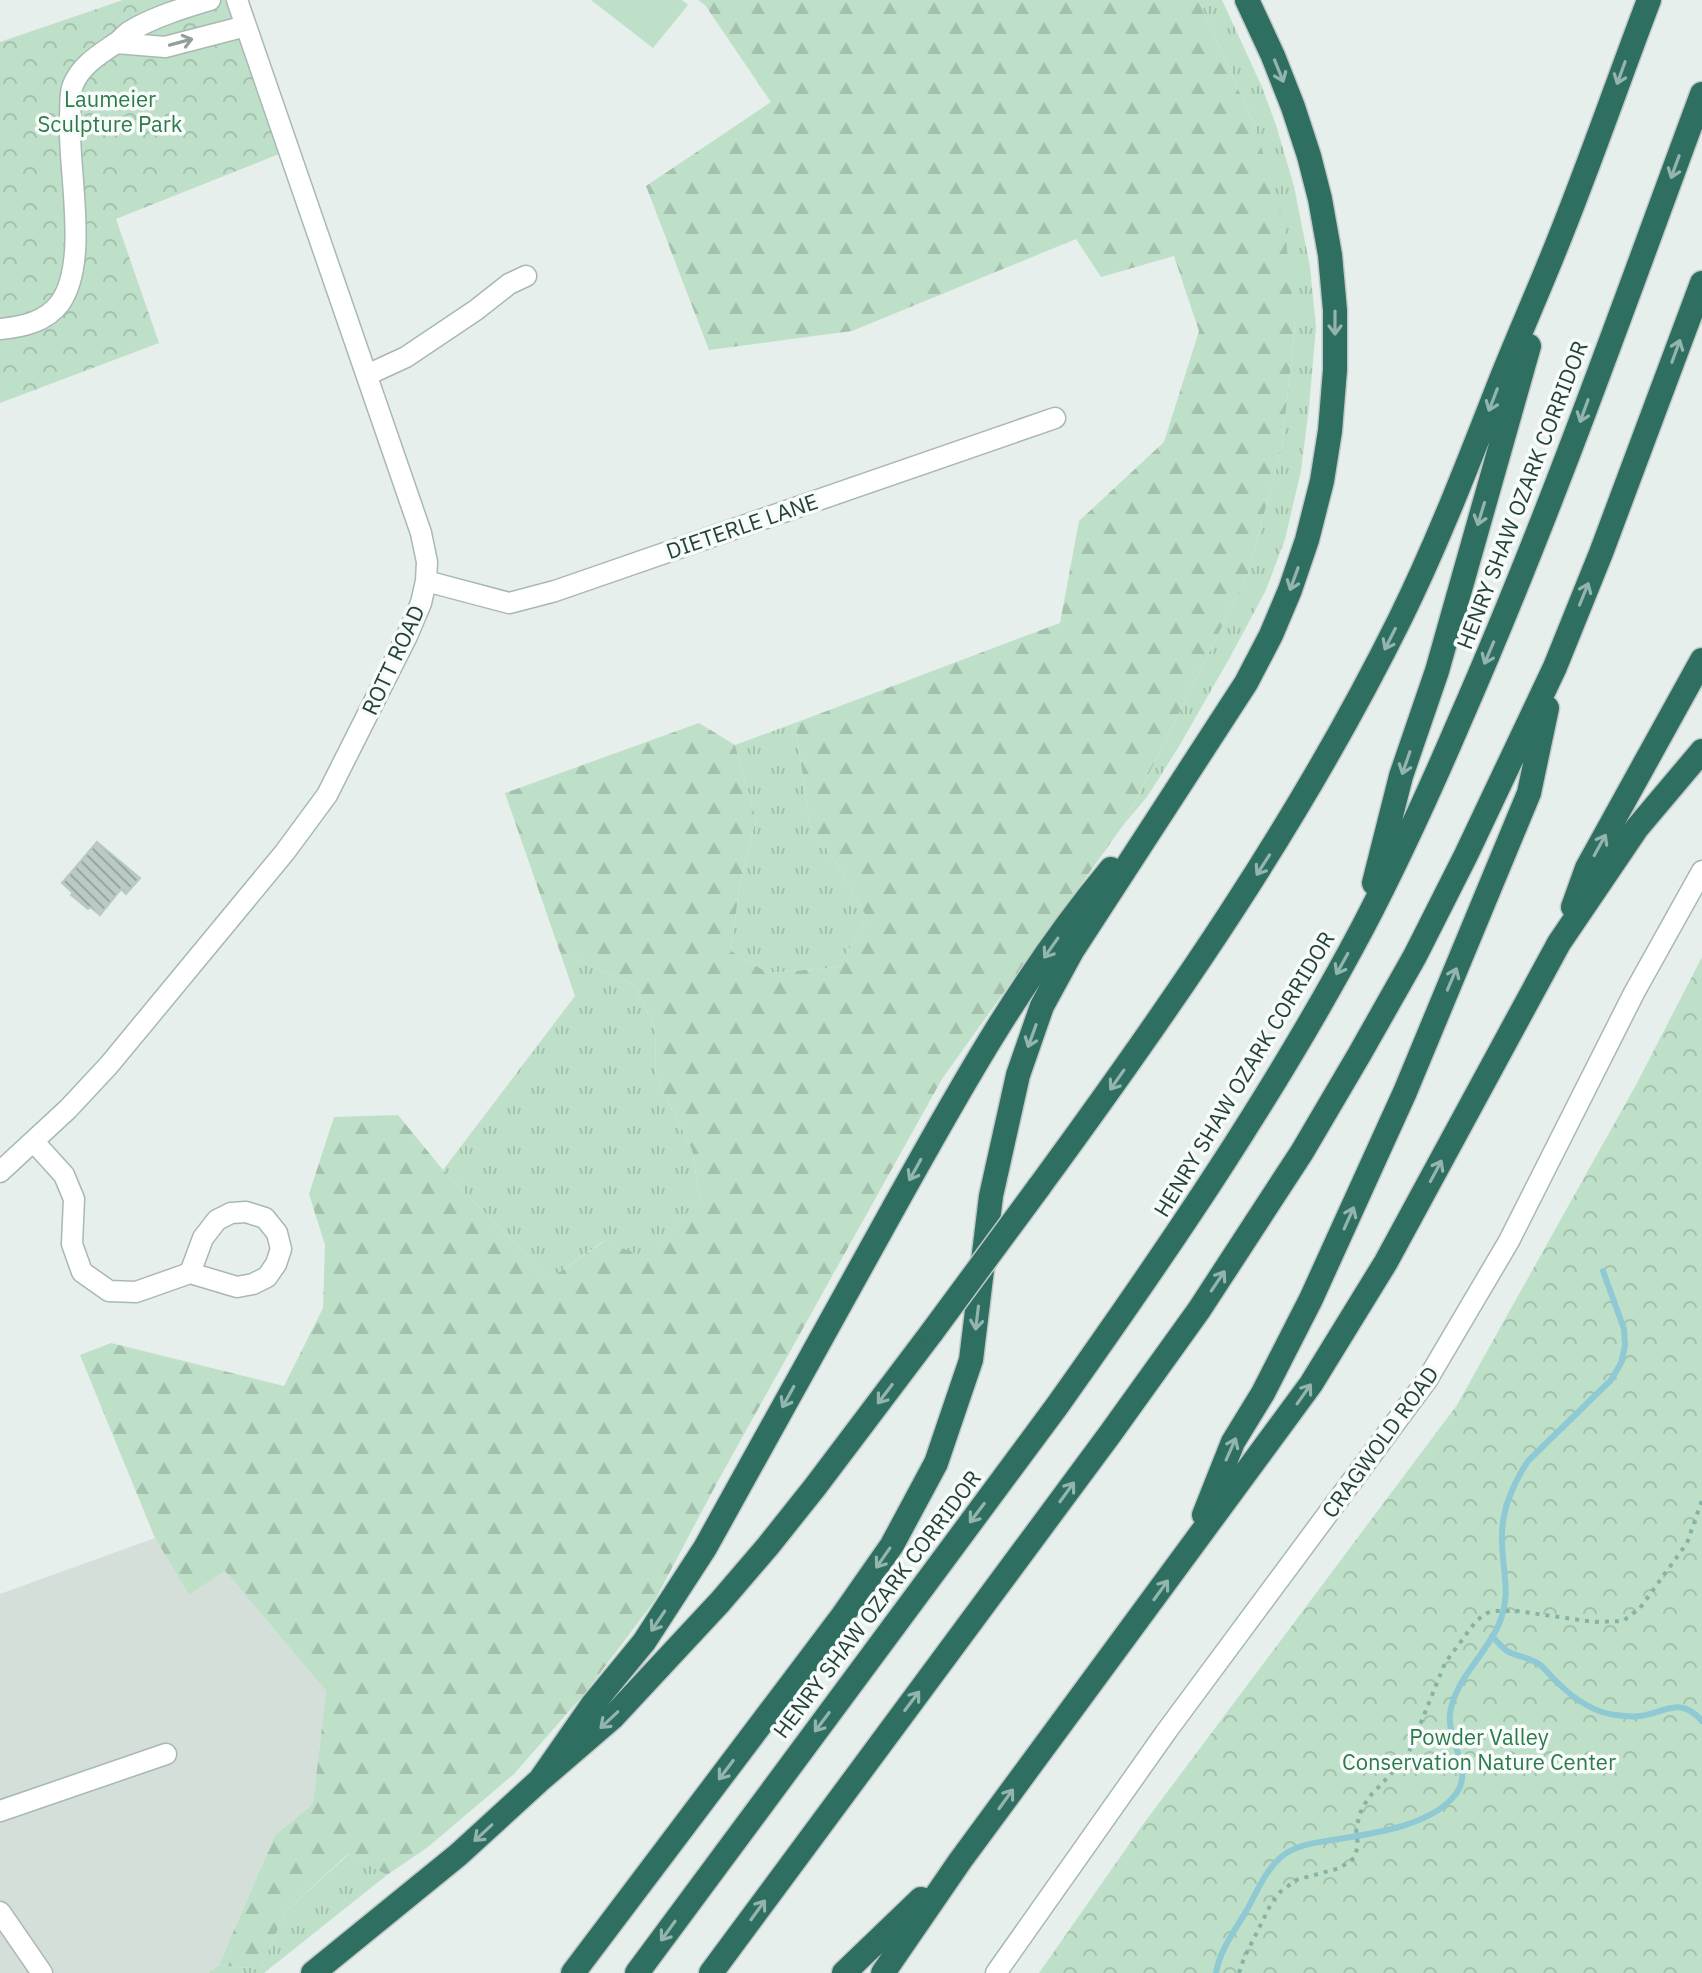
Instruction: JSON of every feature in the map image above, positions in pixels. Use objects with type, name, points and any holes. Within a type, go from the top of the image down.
[{"type":"highway","points":[[573,1973],[841,1618],[892,1545],[936,1463],[971,1360],[991,1196],[1018,1075],[1042,1006],[1072,951],[1246,683],[1290,590],[1322,481],[1335,370],[1335,310],[1330,255],[1309,156],[1273,56],[1247,0]]},
{"type":"highway","points":[[313,1973],[458,1855],[612,1718],[720,1602],[815,1487],[932,1332],[1171,1003],[1304,798],[1355,707],[1434,546],[1555,251],[1649,0]]},
{"type":"highway","name":"HENRY SHAW OZARK CORRIDOR","points":[[637,1973],[1123,1313],[1252,1118],[1307,1026],[1362,928],[1432,785],[1521,577],[1702,94]]},
{"type":"highway","points":[[1362,928],[1401,776],[1437,671],[1555,251]]},
{"type":"highway","points":[[711,1973],[1110,1434],[1239,1250],[1352,1068],[1415,956],[1555,667],[1702,283]]},
{"type":"highway","points":[[1559,943],[1587,868],[1702,660]]},
{"type":"highway","points":[[1192,1548],[1233,1442],[1263,1393],[1342,1234],[1478,918],[1529,793],[1555,667]]},
{"type":"highway","points":[[883,1973],[960,1861],[1311,1384],[1386,1262],[1559,943],[1637,828],[1702,751]]},
{"type":"highway","points":[[540,1780],[593,1704],[644,1642],[705,1548],[940,1125],[1007,1014],[1086,899],[1169,800]]},
{"type":"highway","points":[[844,1973],[960,1861]]},
{"type":"street","points":[[0,329],[33,323],[59,304],[72,275],[75,222],[69,138],[72,87],[84,68],[128,32],[172,12],[210,0]]},
{"type":"street","name":"ROTT ROAD","points":[[0,1172],[68,1109],[138,1030],[285,852],[327,795],[407,636],[421,603],[426,581],[427,562],[421,533],[237,0]]},
{"type":"street","points":[[116,43],[165,47],[246,26]]},
{"type":"street","points":[[367,375],[406,357],[509,284],[526,276]]},
{"type":"street","name":"DIETERLE LANE","points":[[426,581],[509,603],[540,595],[1055,418]]},
{"type":"street","name":"CRAGWOLD ROAD","points":[[996,1973],[1166,1732],[1427,1380],[1509,1241],[1634,993],[1702,871]]},
{"type":"street","points":[[34,1142],[64,1175],[74,1199],[72,1244],[82,1272],[109,1291],[136,1292],[190,1273],[237,1287],[253,1284],[267,1277],[276,1264],[281,1249],[277,1233],[265,1218],[246,1212],[231,1213],[217,1220],[203,1238],[190,1273]]},
{"type":"street","points":[[0,1811],[166,1754]]},
{"type":"street","points":[[0,1912],[42,1973]]},
{"type":"path","points":[[1239,1973],[1272,1902],[1280,1892],[1296,1880],[1340,1868],[1354,1858],[1358,1846],[1356,1828],[1362,1808],[1407,1757],[1445,1663],[1476,1621],[1494,1611],[1517,1611],[1594,1622],[1623,1621],[1640,1608],[1687,1543],[1702,1500]]},
{"type":"shaded area","points":[[155,1538],[189,1595],[225,1571],[326,1691],[313,1804],[275,1835],[219,1965],[208,1973],[0,1973],[0,1594]]},
{"type":"green space","name":"Laumeier Sculpture Park","points":[[123,0],[225,0],[279,154],[116,219],[159,343],[0,403],[0,42]]},
{"type":"green space","points":[[591,0],[682,0],[688,5],[653,48]]},
{"type":"green space","points":[[698,0],[1198,0],[1256,129],[1285,229],[1295,326],[1282,447],[1248,574],[1124,824],[942,1079],[655,1600],[585,1693],[514,1774],[428,1847],[387,1875],[348,1854],[286,1911],[260,1969],[219,1965],[275,1835],[313,1804],[326,1691],[225,1571],[189,1595],[155,1538],[80,1355],[111,1343],[284,1386],[323,1308],[325,1245],[309,1194],[334,1117],[398,1115],[443,1170],[549,1279],[605,1241],[649,1259],[700,1198],[692,1150],[656,1077],[655,1028],[634,985],[560,952],[505,793],[699,723],[735,745],[756,819],[740,882],[731,951],[768,973],[839,967],[867,918],[837,864],[810,825],[795,723],[1060,623],[1079,521],[1164,442],[1199,331],[1174,256],[1101,277],[1076,239],[852,331],[709,350],[646,186],[771,102],[705,5]]},
{"type":"green space","points":[[1198,0],[1222,0],[1262,87],[1294,186],[1310,267],[1316,327],[1309,407],[1301,471],[1285,539],[1266,590],[1178,748],[1147,797],[1124,824],[1248,574],[1282,447],[1295,326],[1256,129]]},
{"type":"green space","points":[[795,723],[810,825],[837,864],[867,918],[839,967],[768,973],[731,951],[740,882],[756,819],[735,745]]},
{"type":"green space","points":[[560,952],[634,985],[655,1028],[656,1077],[692,1150],[700,1198],[649,1260],[604,1241],[549,1279],[443,1170],[575,996]]},
{"type":"green space","name":"Powder Valley Conservation Nature Center","points":[[1702,957],[1702,1973],[1039,1973],[1144,1823],[1457,1405],[1637,1083]]},
{"type":"green space","points":[[349,1854],[387,1875],[264,1973],[208,1973],[219,1965],[260,1969],[286,1911]]},
{"type":"building","points":[[97,842],[140,878],[126,894],[121,889],[100,915],[71,895],[73,893],[62,883]]},
{"type":"waterway","points":[[1216,1973],[1229,1939],[1266,1874],[1281,1857],[1305,1845],[1381,1832],[1415,1822],[1444,1806],[1460,1786],[1461,1766],[1450,1714],[1458,1690],[1493,1635],[1503,1613],[1506,1592],[1502,1530],[1509,1499],[1528,1461],[1611,1380],[1621,1363],[1625,1346],[1624,1329],[1603,1271]]},
{"type":"waterway","points":[[1492,1636],[1508,1652],[1539,1664],[1570,1693],[1598,1711],[1637,1716],[1680,1707],[1694,1713],[1702,1721]]}]
